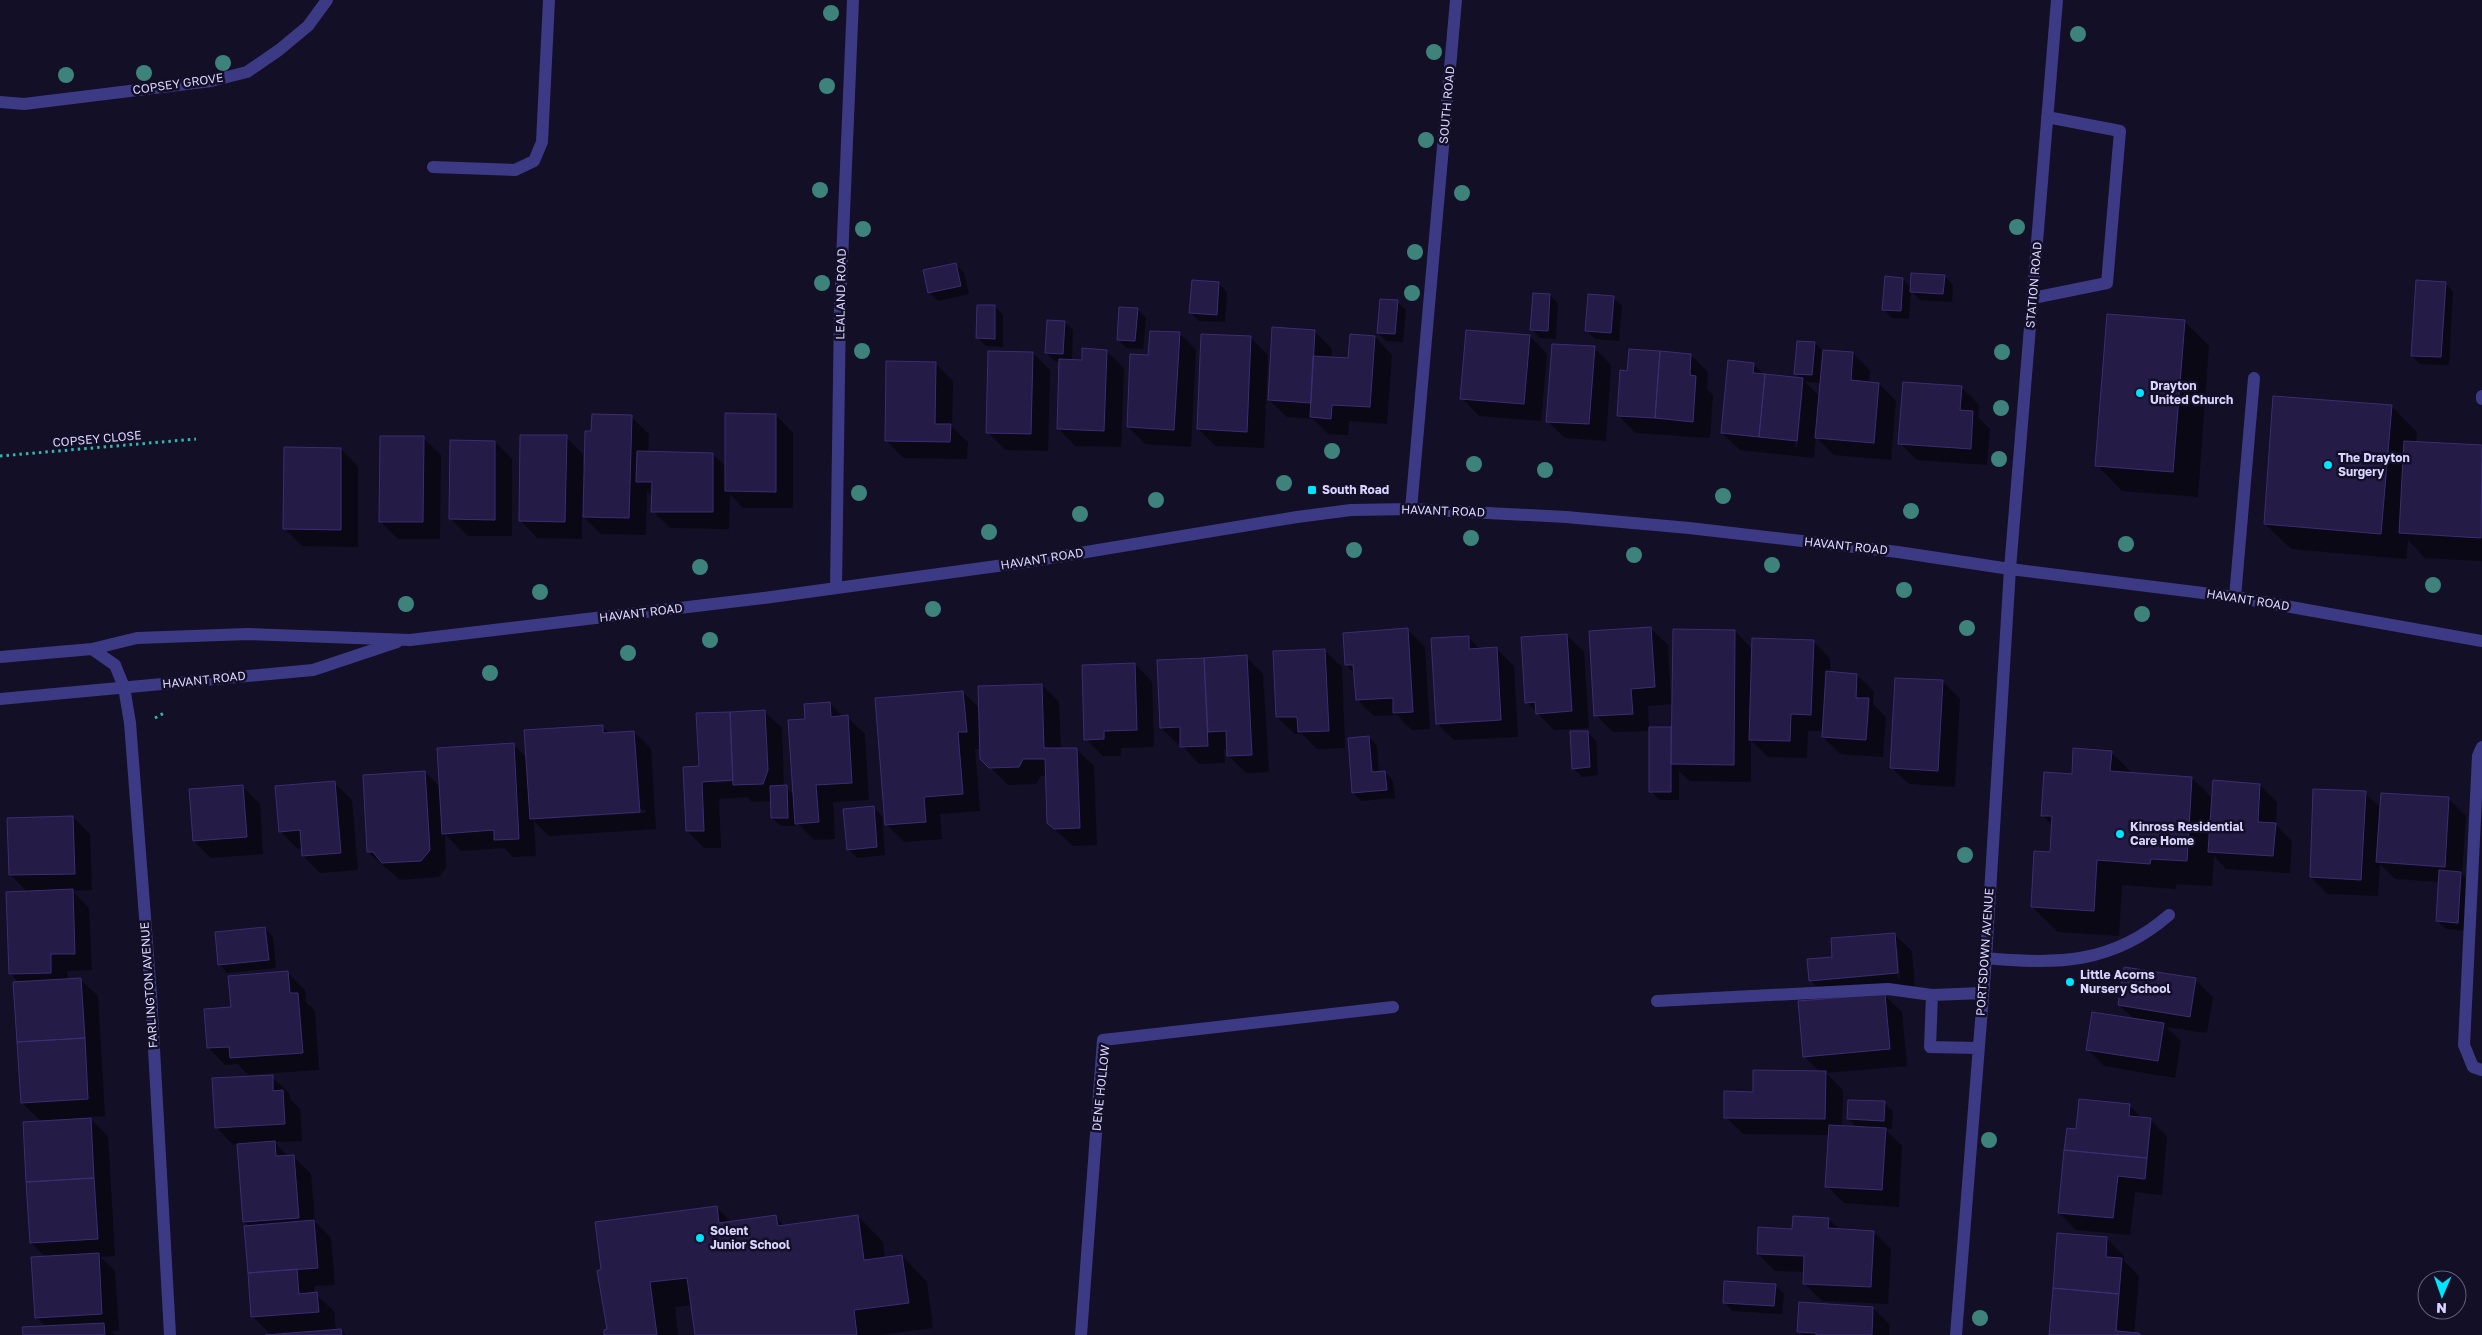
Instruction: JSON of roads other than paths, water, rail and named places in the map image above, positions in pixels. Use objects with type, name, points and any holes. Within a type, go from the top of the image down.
[{"type":"street","name":"COPSEY GROVE","points":[[0,102],[24,104],[211,81],[246,72],[279,50],[308,26],[327,0]]},
{"type":"street","points":[[433,167],[515,170],[534,161],[542,142],[549,0]]},
{"type":"street","name":"LEALAND ROAD","points":[[836,588],[840,308],[852,0]]},
{"type":"street","name":"SOUTH ROAD","points":[[1411,509],[1456,0]]},
{"type":"street","name":"STATION ROAD","points":[[2010,569],[2057,0]]},
{"type":"street","points":[[2033,298],[2107,284],[2120,131],[2048,117]]},
{"type":"street","points":[[2235,597],[2254,378]]},
{"type":"street","name":"HAVANT ROAD","points":[[0,657],[92,649],[137,638],[248,634],[404,640],[836,588],[1026,562],[1297,517],[1351,510],[1411,509],[1566,517],[1689,528],[1898,552],[2010,569],[2235,597],[2482,641]]},
{"type":"street","name":"PORTSDOWN AVENUE","points":[[1956,1335],[1986,958],[2010,569]]},
{"type":"street","name":"HAVANT ROAD","points":[[0,699],[313,670],[404,640]]},
{"type":"street","name":"FARLINGTON AVENUE","points":[[92,649],[115,665],[124,687],[130,723],[151,995],[170,1335]]},
{"type":"street","points":[[2482,747],[2478,756],[2464,1045],[2473,1067],[2482,1070]]},
{"type":"street","points":[[1986,958],[2034,963],[2063,961],[2108,952],[2151,930],[2169,915]]},
{"type":"street","points":[[1657,1001],[1888,989],[1932,995],[1983,993]]},
{"type":"street","points":[[1932,995],[1930,1047],[1978,1048]]},
{"type":"street","name":"DENE HOLLOW","points":[[1081,1335],[1103,1040],[1393,1007]]},
{"type":"place","name":"Drayton United Church","points":[[2140,393]]},
{"type":"place","name":"The Drayton Surgery","points":[[2328,465]]},
{"type":"place","name":"South Road","points":[[1312,490]]},
{"type":"place","name":"Kinross Residential Care Home","points":[[2120,834]]},
{"type":"place","name":"Little Acorns Nursery School","points":[[2070,982]]},
{"type":"place","name":"Solent Junior School","points":[[700,1238]]}]
